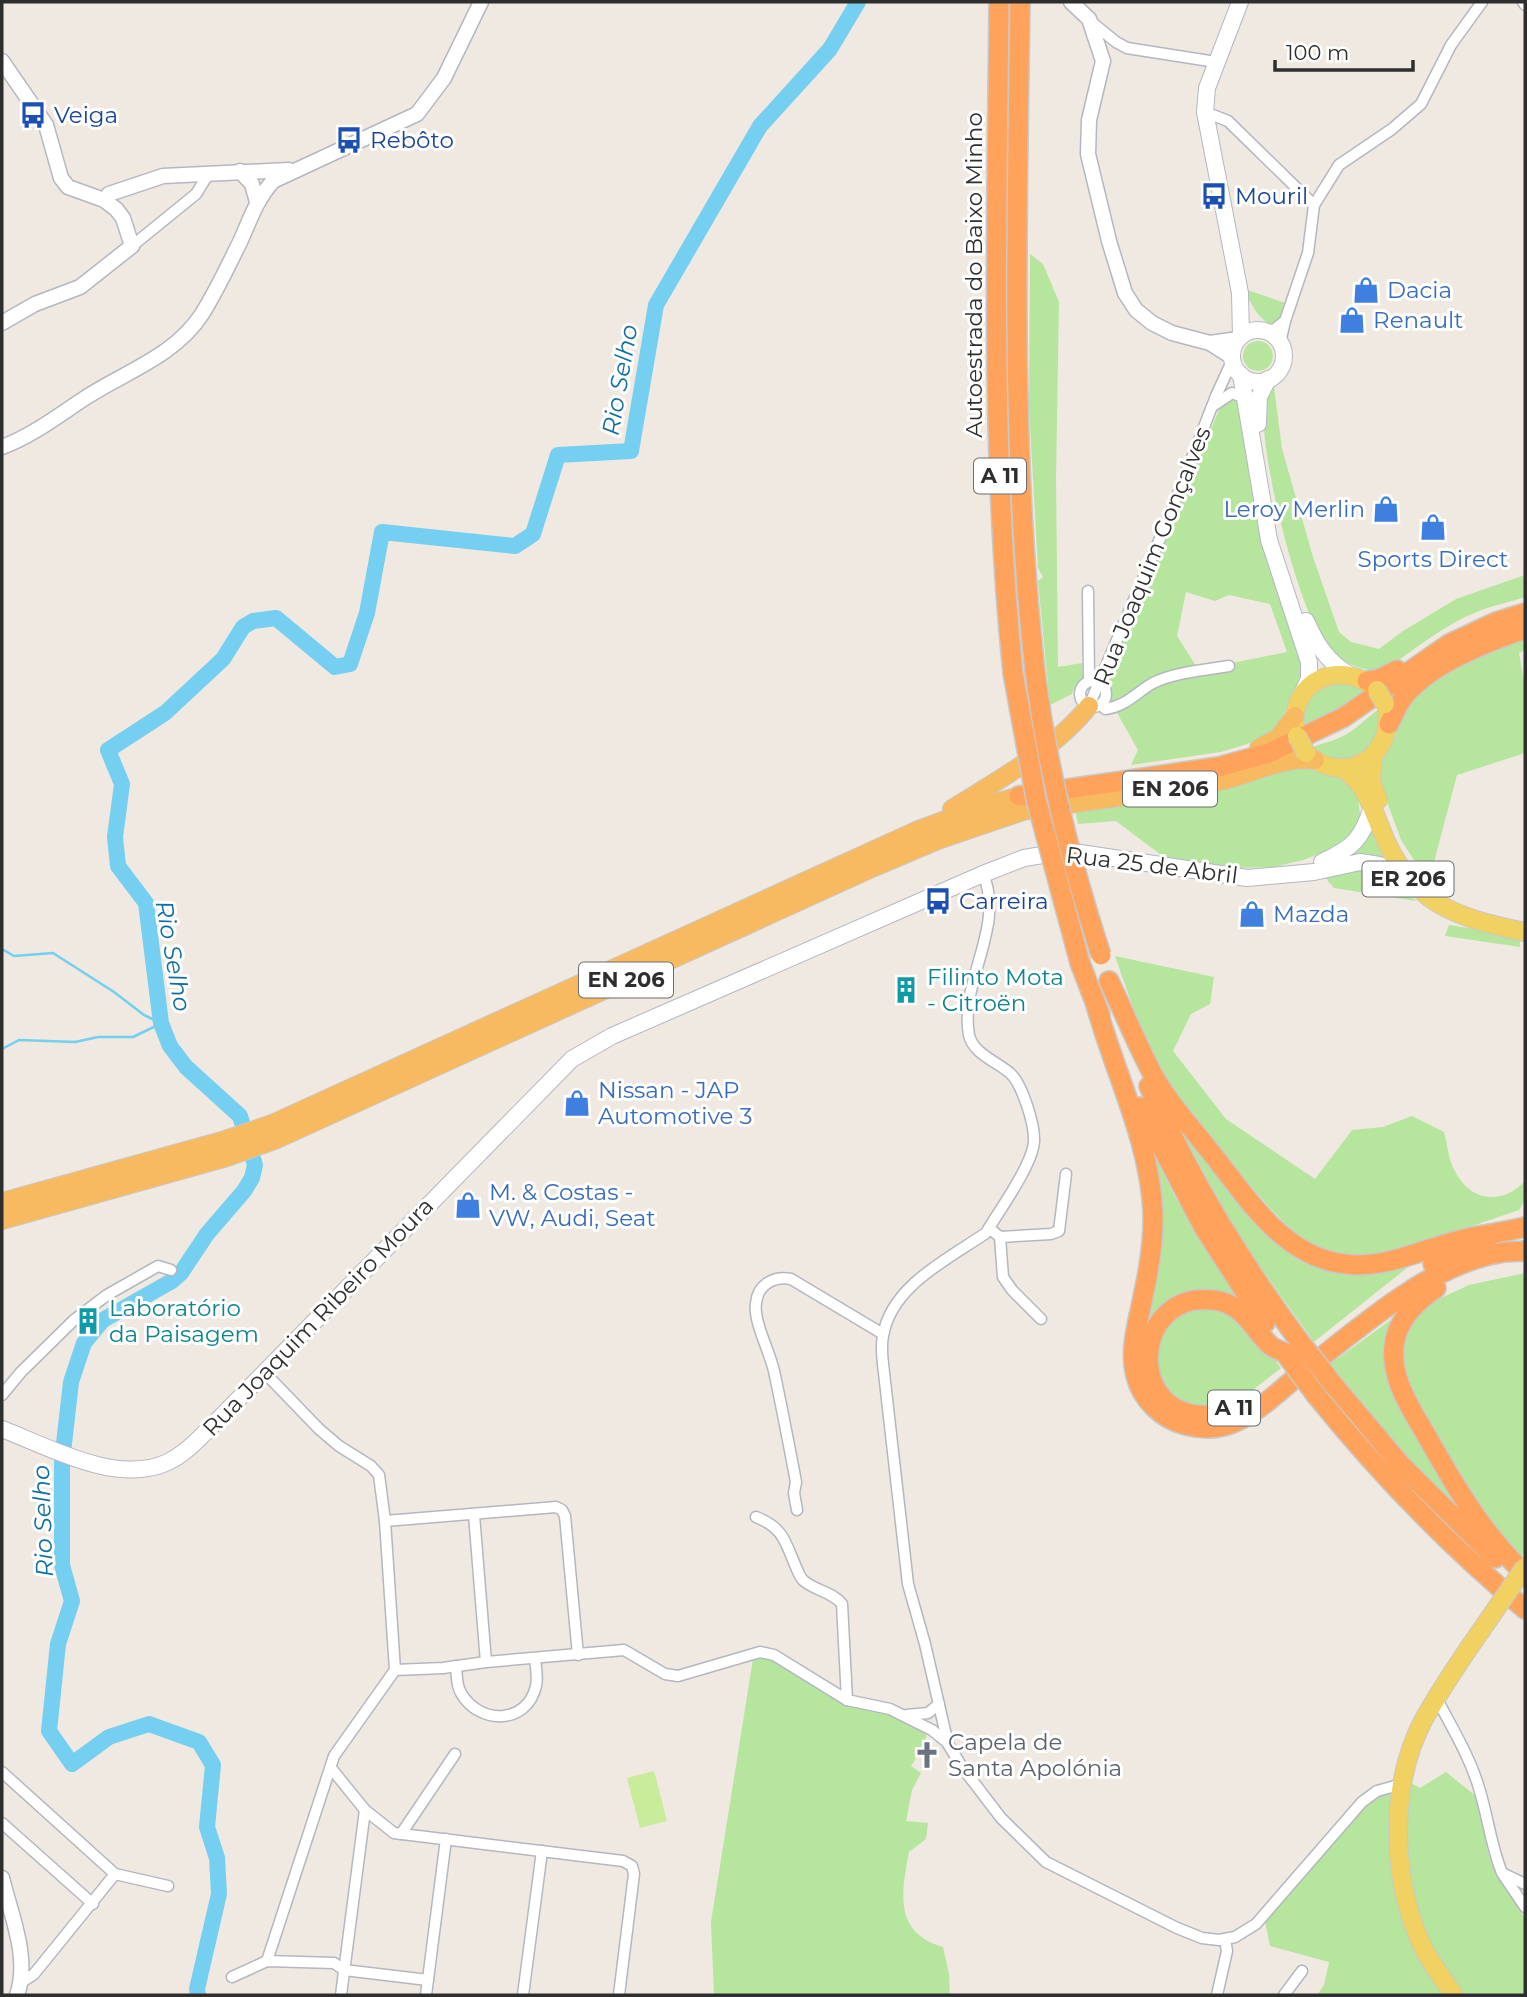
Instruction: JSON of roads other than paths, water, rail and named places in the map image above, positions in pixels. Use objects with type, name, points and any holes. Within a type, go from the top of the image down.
[{"type":"highway","name":"Autoestrada do Baixo Minho","points":[[999,2],[996,279],[1004,587],[1013,673],[1039,812],[1080,963],[1096,1005],[1171,1169],[1220,1254],[1291,1345],[1332,1383],[1420,1486],[1525,1584]]},
{"type":"highway","name":"Autoestrada do Baixo Minho","points":[[1020,2],[1017,277],[1025,586],[1045,738],[1062,818],[1109,981],[1142,1070],[1193,1175],[1251,1273],[1316,1395],[1357,1446],[1407,1500],[1525,1609]]},
{"type":"highway","points":[[1364,681],[1391,674],[1479,622],[1525,606]]},
{"type":"highway","points":[[1021,803],[1218,767],[1269,753],[1344,717],[1450,644],[1496,622],[1525,613]]},
{"type":"highway","points":[[1021,803],[1219,774],[1254,766],[1287,754],[1350,724],[1453,651],[1499,629],[1525,621]]},
{"type":"highway","points":[[1389,724],[1407,693],[1422,680],[1467,652],[1525,629]]},
{"type":"highway","points":[[916,831],[1035,754],[1095,705]]},
{"type":"highway","name":"EN 206","points":[[2,1220],[274,1132],[1064,784],[1232,757],[1278,738],[1294,716]]},
{"type":"highway","name":"EN 206","points":[[274,1132],[916,831],[1021,803],[1183,787],[1238,777],[1311,756]]},
{"type":"highway","name":"A 11","points":[[1109,981],[1166,1096],[1262,1215],[1290,1242],[1321,1259],[1339,1264],[1380,1264],[1468,1238],[1525,1227]]},
{"type":"highway","points":[[1096,1005],[1106,1044],[1140,1137],[1152,1194],[1153,1238],[1135,1336],[1133,1364],[1140,1389],[1147,1400],[1167,1418],[1191,1427],[1206,1428],[1233,1423],[1259,1407],[1362,1325],[1424,1282],[1498,1253],[1525,1253]]},
{"type":"highway","name":"EN 206","points":[[2,1202],[225,1149]]},
{"type":"highway","name":"A 11","points":[[1291,1345],[1272,1346],[1252,1321],[1228,1304],[1213,1300],[1195,1301],[1167,1314],[1150,1339],[1147,1354],[1151,1379],[1156,1389],[1175,1407],[1203,1415],[1230,1410],[1257,1394],[1400,1282],[1492,1235]]},
{"type":"highway","points":[[1525,1253],[1439,1286],[1421,1299],[1404,1318],[1394,1346],[1397,1377],[1409,1405],[1456,1487],[1489,1535],[1525,1574]]},
{"type":"main road","points":[[1240,2],[1207,88],[1205,112],[1240,293],[1240,337]]},
{"type":"main road","points":[[1235,364],[1252,381],[1268,379],[1276,374],[1282,362],[1270,336],[1240,293]]},
{"type":"main road","points":[[1268,379],[1259,397],[1257,414],[1264,472],[1277,536],[1295,593],[1315,639],[1332,663],[1364,681],[1385,704],[1389,724],[1386,736],[1373,756],[1352,767],[1340,768],[1311,756],[1297,736],[1294,716],[1309,678],[1309,662],[1269,540],[1245,398],[1233,349],[1240,337],[1250,331],[1270,336]]},
{"type":"main road","points":[[1302,695],[1311,685],[1337,674],[1364,681]]},
{"type":"main road","name":"ER 206","points":[[1373,756],[1371,780],[1395,842],[1414,874],[1429,888],[1460,905],[1491,916],[1525,923]]},
{"type":"main road","name":"Rua 25 de Abril","points":[[1340,768],[1360,783],[1387,846],[1408,878],[1423,894],[1456,913],[1488,924],[1525,932]]},
{"type":"main road","name":"Rua 25 de Abril","points":[[1290,875],[1340,854],[1355,844],[1372,807]]},
{"type":"main road","name":"Rua 25 de Abril","points":[[979,876],[1024,858],[1067,851],[1247,878],[1290,875],[1360,862],[1379,865],[1408,878]]},
{"type":"main road","name":"Rua Joaquim Ribeiro Moura","points":[[2,1429],[104,1467],[133,1471],[170,1462],[191,1447],[572,1059],[589,1048],[979,876]]},
{"type":"main road","points":[[1454,1995],[1420,1942],[1406,1902],[1398,1857],[1402,1784],[1424,1719],[1525,1567]]},
{"type":"street","points":[[2,447],[27,435],[109,383],[155,359],[190,330],[203,313],[257,202],[272,181],[417,114],[444,78],[481,2]]},
{"type":"street","points":[[1071,2],[1088,19],[1127,48],[1216,62]]},
{"type":"street","points":[[1270,336],[1285,321],[1308,253],[1314,205],[1339,165],[1392,129],[1421,104],[1451,45],[1482,2]]},
{"type":"street","points":[[1088,19],[1103,61],[1089,120],[1088,154],[1125,293],[1136,310],[1152,323],[1172,333],[1210,343],[1235,364]]},
{"type":"street","points":[[2,61],[46,125],[61,178],[68,187],[110,203],[123,218],[132,246]]},
{"type":"street","points":[[1205,112],[1228,121],[1314,205]]},
{"type":"street","points":[[104,200],[109,194],[163,176],[296,169]]},
{"type":"street","points":[[240,171],[264,175],[272,181]]},
{"type":"street","points":[[240,171],[252,184],[257,202]]},
{"type":"street","points":[[2,323],[35,304],[80,287],[196,194],[209,173]]},
{"type":"street","points":[[1210,343],[1240,337]]},
{"type":"street","name":"Rua Joaquim Gonçalves","points":[[1095,705],[1095,682],[1225,374],[1235,364]]},
{"type":"street","points":[[1214,405],[1232,393],[1245,398]]},
{"type":"street","points":[[1088,591],[1095,682]]},
{"type":"street","points":[[1095,705],[1105,709],[1115,708],[1154,683],[1229,666]]},
{"type":"street","points":[[948,1744],[908,1584],[883,1364],[883,1334],[903,1294],[989,1228],[1023,1172],[1034,1146],[1028,1111],[1016,1080],[975,1046],[969,1032],[968,1014],[990,902],[990,891],[979,876]]},
{"type":"street","points":[[989,1228],[1000,1237],[1051,1234],[1059,1231],[1066,1174]]},
{"type":"street","points":[[1000,1237],[1003,1277],[1041,1319]]},
{"type":"street","points":[[2,1395],[49,1344],[96,1302],[158,1266],[171,1270]]},
{"type":"street","points":[[797,1510],[794,1493],[796,1482],[774,1368],[755,1307],[761,1289],[769,1281],[791,1279],[883,1334]]},
{"type":"street","points":[[264,1372],[318,1429],[371,1466],[379,1475],[385,1521],[395,1670],[334,1756],[267,1961]]},
{"type":"street","points":[[385,1521],[556,1507],[562,1510],[565,1516],[578,1655]]},
{"type":"street","points":[[474,1515],[486,1661]]},
{"type":"street","points":[[756,1517],[768,1521],[786,1540],[797,1570],[805,1582],[838,1599],[842,1604],[847,1700]]},
{"type":"street","points":[[395,1670],[624,1650],[665,1674],[678,1676],[760,1652],[774,1655],[847,1700],[874,1704],[932,1730],[948,1744],[1001,1818],[1046,1862],[1202,1938],[1234,1937],[1256,1924],[1362,1802],[1377,1791],[1402,1784]]},
{"type":"street","points":[[456,1666],[458,1686],[470,1704],[482,1713],[499,1717],[522,1708],[533,1695],[537,1678],[535,1659]]},
{"type":"street","points":[[1437,1699],[1466,1755],[1479,1788],[1495,1856],[1502,1873],[1525,1907]]},
{"type":"street","points":[[903,1716],[928,1713],[939,1704]]},
{"type":"street","points":[[903,1716],[928,1723],[937,1724],[943,1721]]},
{"type":"street","points":[[401,1834],[455,1754]]},
{"type":"street","points":[[331,1768],[365,1810],[394,1833],[623,1861],[632,1866],[634,1874],[619,1995]]},
{"type":"street","points":[[2,1772],[115,1874],[168,1886]]},
{"type":"street","points":[[341,1995],[365,1810]]},
{"type":"street","points":[[2,1823],[93,1904]]},
{"type":"street","points":[[426,1995],[446,1839]]},
{"type":"street","points":[[523,1995],[542,1851]]},
{"type":"street","points":[[1502,1873],[1525,1884]]},
{"type":"street","points":[[20,1988],[93,1904],[115,1874]]},
{"type":"street","points":[[2,1878],[21,1954],[20,1988]]},
{"type":"street","points":[[1217,1995],[1227,1951],[1225,1938]]},
{"type":"street","points":[[232,1977],[267,1961],[334,1963],[344,1970],[428,1980]]},
{"type":"street","points":[[1284,1995],[1302,1971]]},
{"type":"waterway","name":"Rio Selho","points":[[198,1995],[197,1989],[219,1894],[217,1858],[207,1827],[213,1765],[199,1742],[149,1724],[109,1737],[72,1764],[49,1731],[58,1644],[72,1601],[62,1565],[62,1461],[71,1382],[84,1343],[103,1320],[172,1281],[181,1273],[207,1234],[244,1191],[252,1178],[255,1165],[240,1116],[186,1067],[170,1046],[161,1023],[146,903],[118,866],[115,837],[122,784],[108,750],[165,713],[223,659],[243,627],[253,621],[276,618],[335,667],[350,664],[367,613],[382,532],[515,546],[533,534],[558,455],[631,451],[656,305],[760,126],[830,49],[858,2]]},
{"type":"waterway","points":[[2,949],[14,956],[53,953],[114,992],[144,1015],[161,1023]]},
{"type":"waterway","points":[[2,1049],[19,1040],[75,1042],[98,1037],[133,1037],[160,1024]]},
{"type":"place","name":"Veiga","points":[[33,115]]},
{"type":"place","name":"Rebôto","points":[[349,140]]},
{"type":"place","name":"Mouril","points":[[1214,196]]},
{"type":"place","name":"Dacia","points":[[1366,290]]},
{"type":"place","name":"Renault","points":[[1352,320]]},
{"type":"place","name":"Leroy Merlin","points":[[1386,509]]},
{"type":"place","name":"Sports Direct","points":[[1433,527]]},
{"type":"place","name":"Carreira","points":[[938,901]]},
{"type":"place","name":"Mazda","points":[[1252,914]]},
{"type":"place","name":"Filinto Mota - Citroën","points":[[906,990]]},
{"type":"place","name":"Nissan - JAP Automotive 3","points":[[577,1103]]},
{"type":"place","name":"M. & Costas - VW, Audi, Seat","points":[[468,1205]]},
{"type":"place","name":"Laboratório da Paisagem","points":[[88,1321]]},
{"type":"place","name":"Capela de Santa Apolónia","points":[[927,1755]]}]
